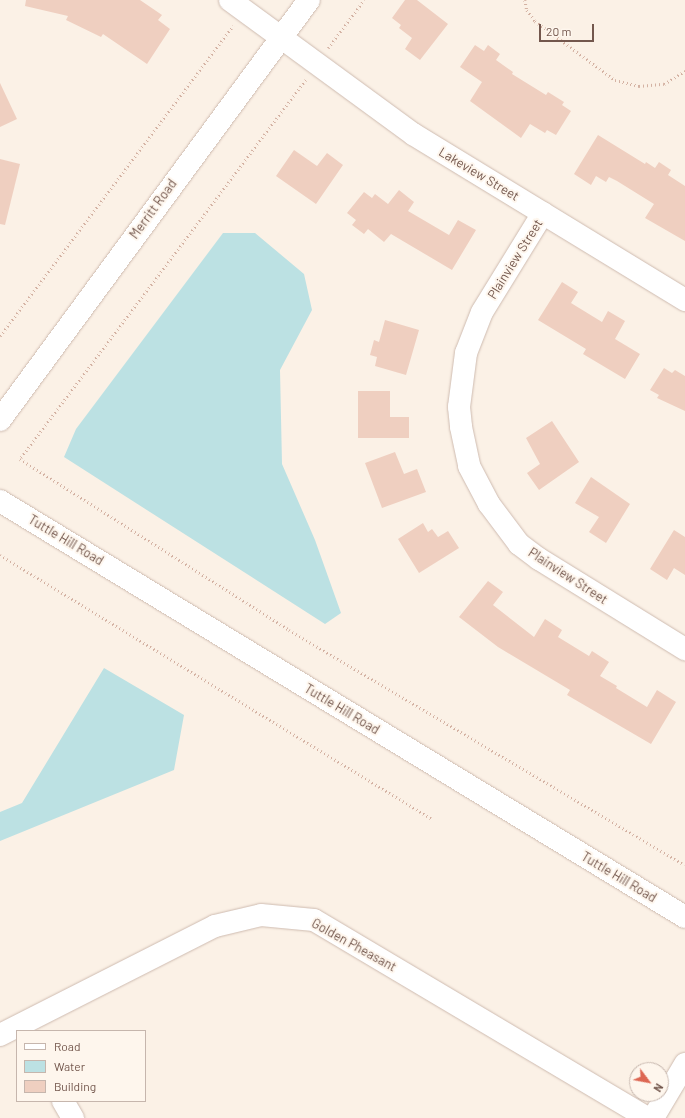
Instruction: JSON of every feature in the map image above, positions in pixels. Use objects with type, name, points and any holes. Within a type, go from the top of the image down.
[{"type":"street","name":"Merritt Road","points":[[0,420],[309,0]]},
{"type":"street","name":"Lakeview Street","points":[[237,5],[413,134],[685,300]]},
{"type":"street","name":"Plainview Street","points":[[543,213],[482,312],[466,353],[459,407],[461,427],[470,466],[489,504],[519,544],[539,559],[685,649]]},
{"type":"street","name":"Tuttle Hill Road","points":[[0,500],[685,917]]},
{"type":"street","name":"Golden Pheasant","points":[[0,1035],[22,1028],[215,926],[261,916],[314,920],[648,1118]]},
{"type":"street","points":[[653,1118],[685,1064]]},
{"type":"street","points":[[64,1102],[73,1118]]},
{"type":"path","points":[[364,0],[20,460],[288,630],[685,865]]},
{"type":"path","points":[[525,0],[527,10],[535,21],[615,80],[639,86],[664,84],[685,71]]},
{"type":"path","points":[[0,336],[237,5]]},
{"type":"path","points":[[0,555],[432,819]]},
{"type":"water","points":[[223,233],[255,233],[304,274],[312,310],[280,370],[282,464],[315,540],[341,613],[325,624],[64,457],[76,429]]},
{"type":"water","points":[[104,668],[184,715],[174,770],[0,841],[0,812],[22,803]]},
{"type":"building","points":[[26,0],[140,0],[162,15],[158,20],[170,29],[147,64],[103,34],[101,37],[66,20],[68,16],[25,6]]},
{"type":"building","points":[[405,0],[417,0],[448,24],[420,60],[405,49],[412,38],[399,28],[401,25],[392,18]]},
{"type":"building","points":[[475,45],[484,51],[488,45],[500,54],[496,60],[513,72],[512,74],[546,95],[548,92],[564,102],[562,105],[571,111],[556,135],[547,130],[545,133],[530,124],[521,138],[470,101],[482,82],[460,67]]},
{"type":"building","points":[[0,83],[17,119],[0,127]]},
{"type":"building","points":[[598,135],[645,164],[646,162],[655,168],[659,162],[671,170],[668,175],[685,186],[685,241],[645,218],[654,204],[617,181],[609,177],[606,182],[596,176],[591,185],[574,174]]},
{"type":"building","points":[[294,150],[317,166],[327,153],[343,165],[316,204],[276,176]]},
{"type":"building","points":[[0,159],[20,164],[5,225],[0,224]]},
{"type":"building","points":[[399,190],[414,202],[408,211],[449,235],[458,220],[476,230],[452,270],[391,234],[384,242],[368,229],[364,234],[352,225],[356,220],[347,213],[364,192],[372,198],[375,194],[388,204]]},
{"type":"building","points":[[562,282],[578,292],[571,303],[602,322],[608,311],[625,321],[615,339],[640,354],[625,379],[583,354],[586,349],[538,320]]},
{"type":"building","points":[[385,320],[419,330],[406,375],[375,366],[377,357],[370,355],[374,340],[379,342]]},
{"type":"building","points":[[664,368],[672,373],[675,370],[685,376],[685,411],[657,398],[659,395],[650,390]]},
{"type":"building","points":[[358,391],[390,391],[390,417],[409,417],[409,438],[358,438]]},
{"type":"building","points":[[552,421],[579,462],[539,490],[527,473],[540,464],[526,438]]},
{"type":"building","points":[[395,452],[404,474],[417,469],[426,492],[382,508],[365,463]]},
{"type":"building","points":[[591,477],[630,504],[606,543],[589,532],[599,517],[575,503]]},
{"type":"building","points":[[423,523],[428,532],[432,529],[438,537],[448,531],[459,548],[419,573],[398,539]]},
{"type":"building","points":[[674,530],[685,537],[685,575],[674,568],[667,580],[650,569]]},
{"type":"building","points":[[488,581],[503,592],[493,605],[534,637],[545,619],[562,630],[558,637],[589,656],[592,651],[609,662],[600,676],[617,686],[616,688],[647,707],[657,690],[676,702],[651,744],[567,695],[570,690],[498,647],[459,617]]}]
